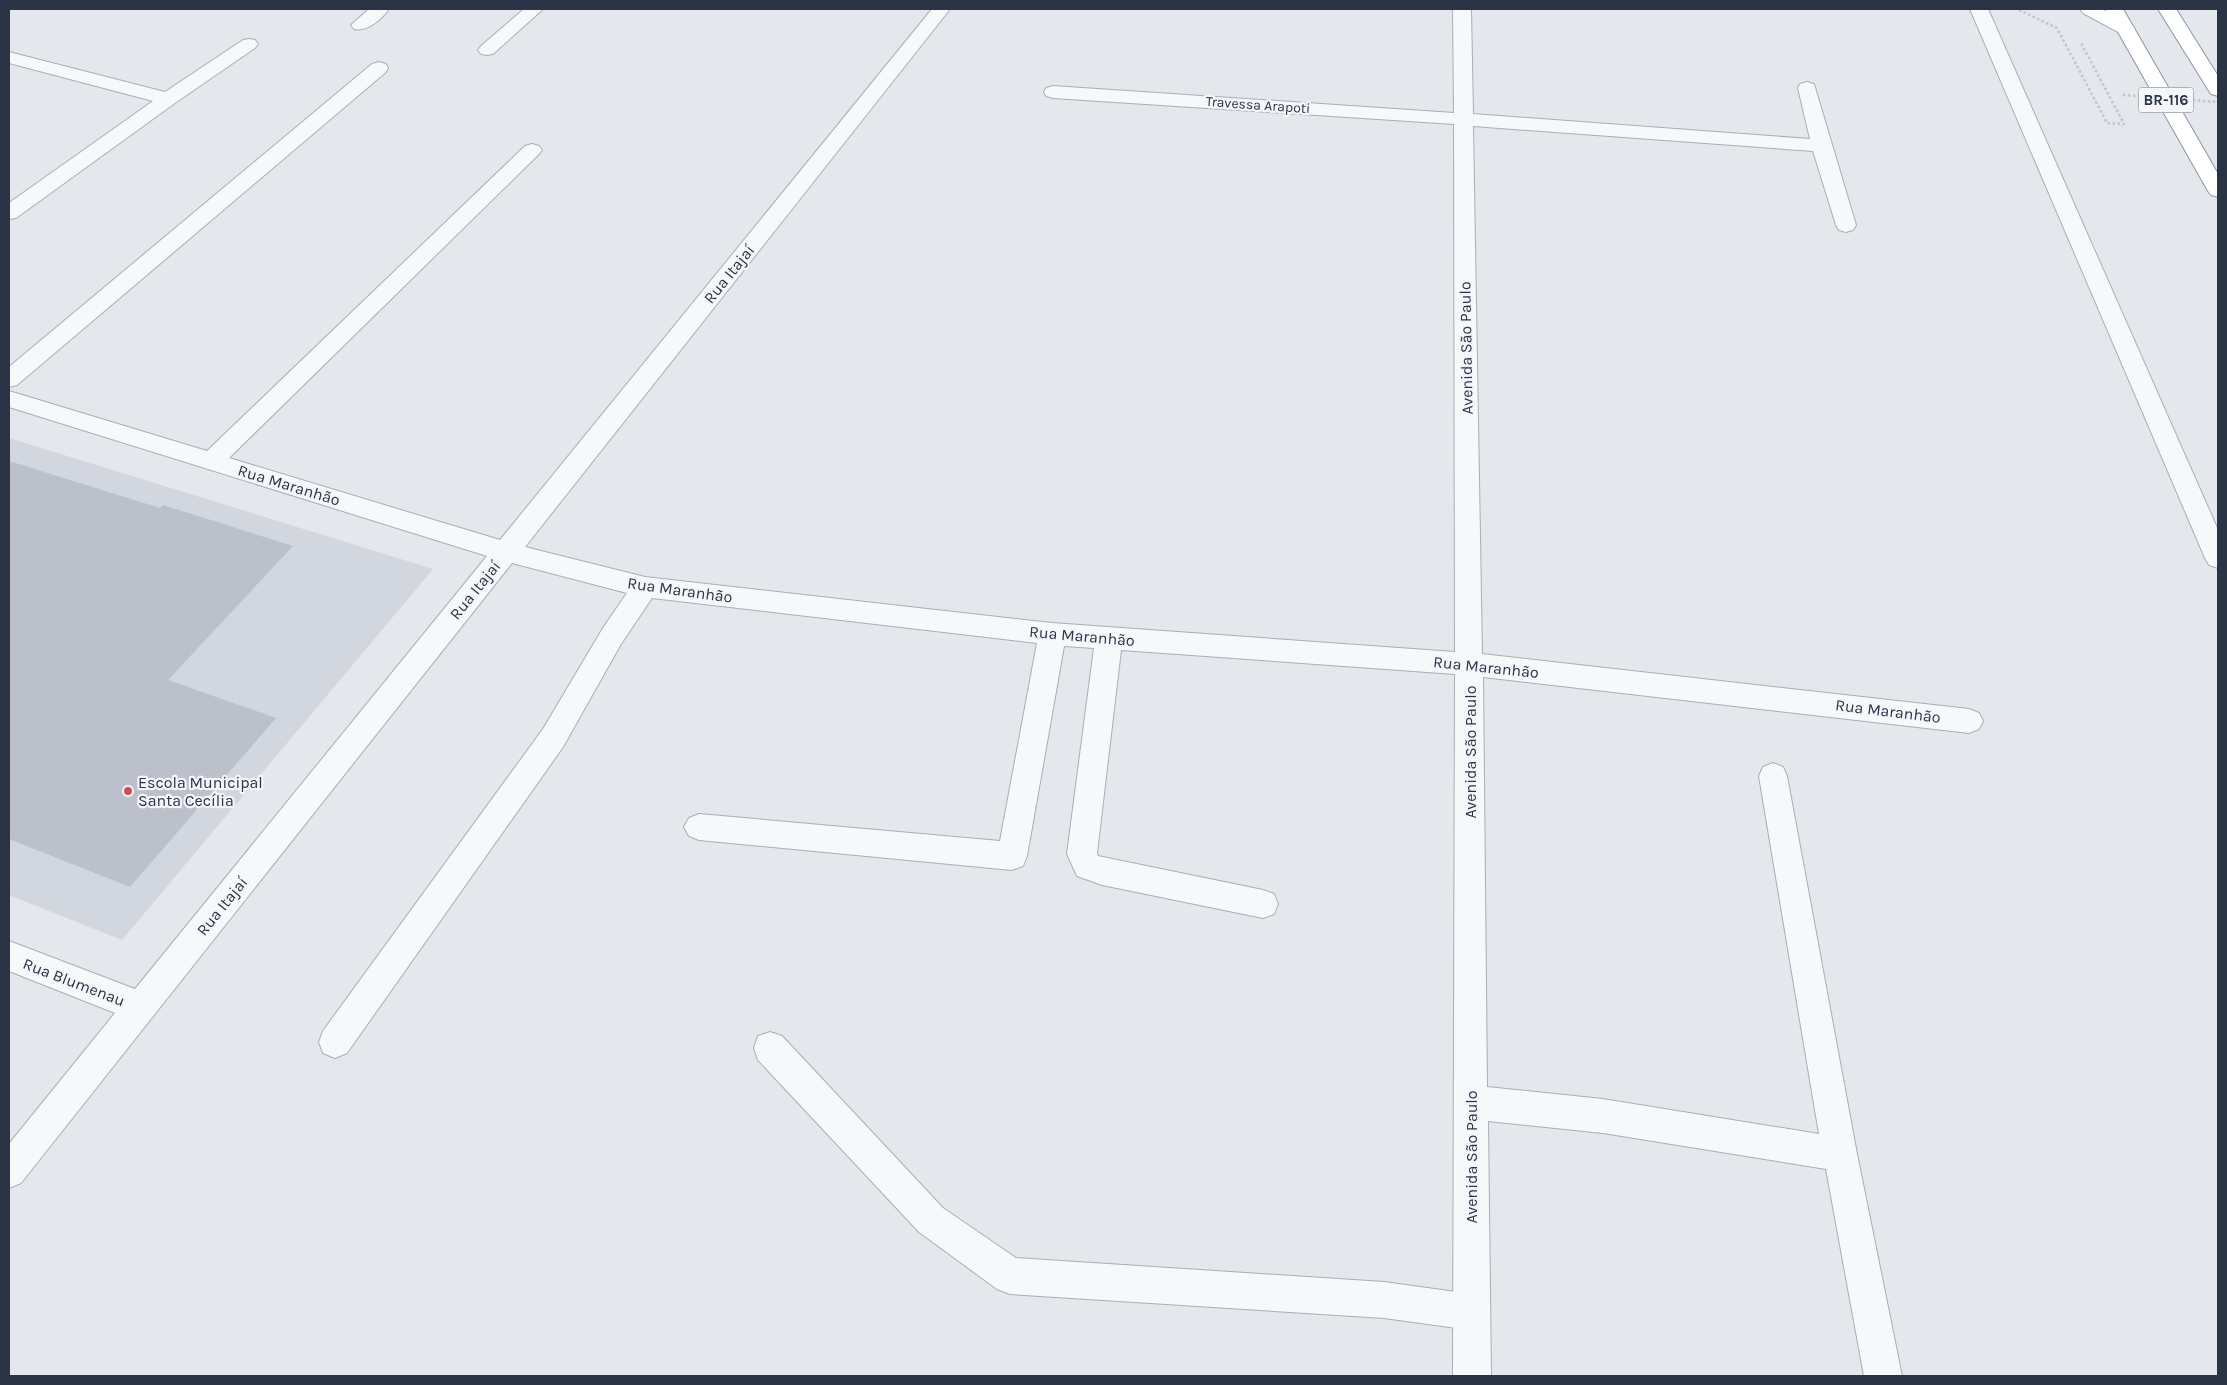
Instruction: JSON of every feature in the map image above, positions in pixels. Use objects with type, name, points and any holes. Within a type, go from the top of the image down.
[{"type":"main road","points":[[2089,9],[2126,30]]},
{"type":"main road","name":"BR-116","points":[[2114,9],[2218,191]]},
{"type":"main road","name":"BR-116","points":[[2167,9],[2218,90]]},
{"type":"street","points":[[360,25],[380,9]]},
{"type":"street","points":[[487,50],[534,9]]},
{"type":"street","name":"Rua Itajaí","points":[[9,1171],[941,9]]},
{"type":"street","name":"Avenida São Paulo","points":[[1462,9],[1469,664],[1472,1376]]},
{"type":"street","points":[[1979,9],[2218,558]]},
{"type":"street","points":[[9,213],[248,44]]},
{"type":"street","points":[[9,57],[168,99]]},
{"type":"street","points":[[9,379],[379,68]]},
{"type":"street","points":[[1807,88],[1821,146],[1846,225]]},
{"type":"street","name":"Travessa Arapoti","points":[[1053,92],[1821,146]]},
{"type":"street","name":"Rua Maranhão","points":[[211,461],[532,150]]},
{"type":"street","name":"Rua Maranhão","points":[[9,399],[506,552],[645,587],[1052,634],[1469,664],[1970,720]]},
{"type":"street","points":[[335,1042],[553,738],[612,636],[645,587]]},
{"type":"street","points":[[699,827],[1012,856],[1046,680],[1052,634]]},
{"type":"street","points":[[1110,638],[1082,854],[1088,866],[1102,871],[1263,904]]},
{"type":"street","points":[[1773,776],[1840,1154],[1883,1376]]},
{"type":"street","name":"Rua Blumenau","points":[[9,956],[140,1007]]},
{"type":"street","points":[[770,1048],[931,1220],[1010,1276],[1384,1300],[1471,1312]]},
{"type":"street","points":[[1471,1102],[1602,1116],[1840,1154]]},
{"type":"path","points":[[2016,9],[2058,28],[2107,123],[2124,124],[2079,40]]},
{"type":"path","points":[[2122,95],[2218,102]]},
{"type":"shaded area","name":"Escola Municipal Santa Cecília","points":[[9,438],[433,569],[122,940],[9,895]]},
{"type":"building","name":"Escola Municipal Santa Cecília","points":[[9,461],[160,508],[163,505],[293,546],[168,680],[276,718],[130,887],[9,839]]},
{"type":"place","name":"Escola Municipal Santa Cecília","points":[[128,791]]}]
